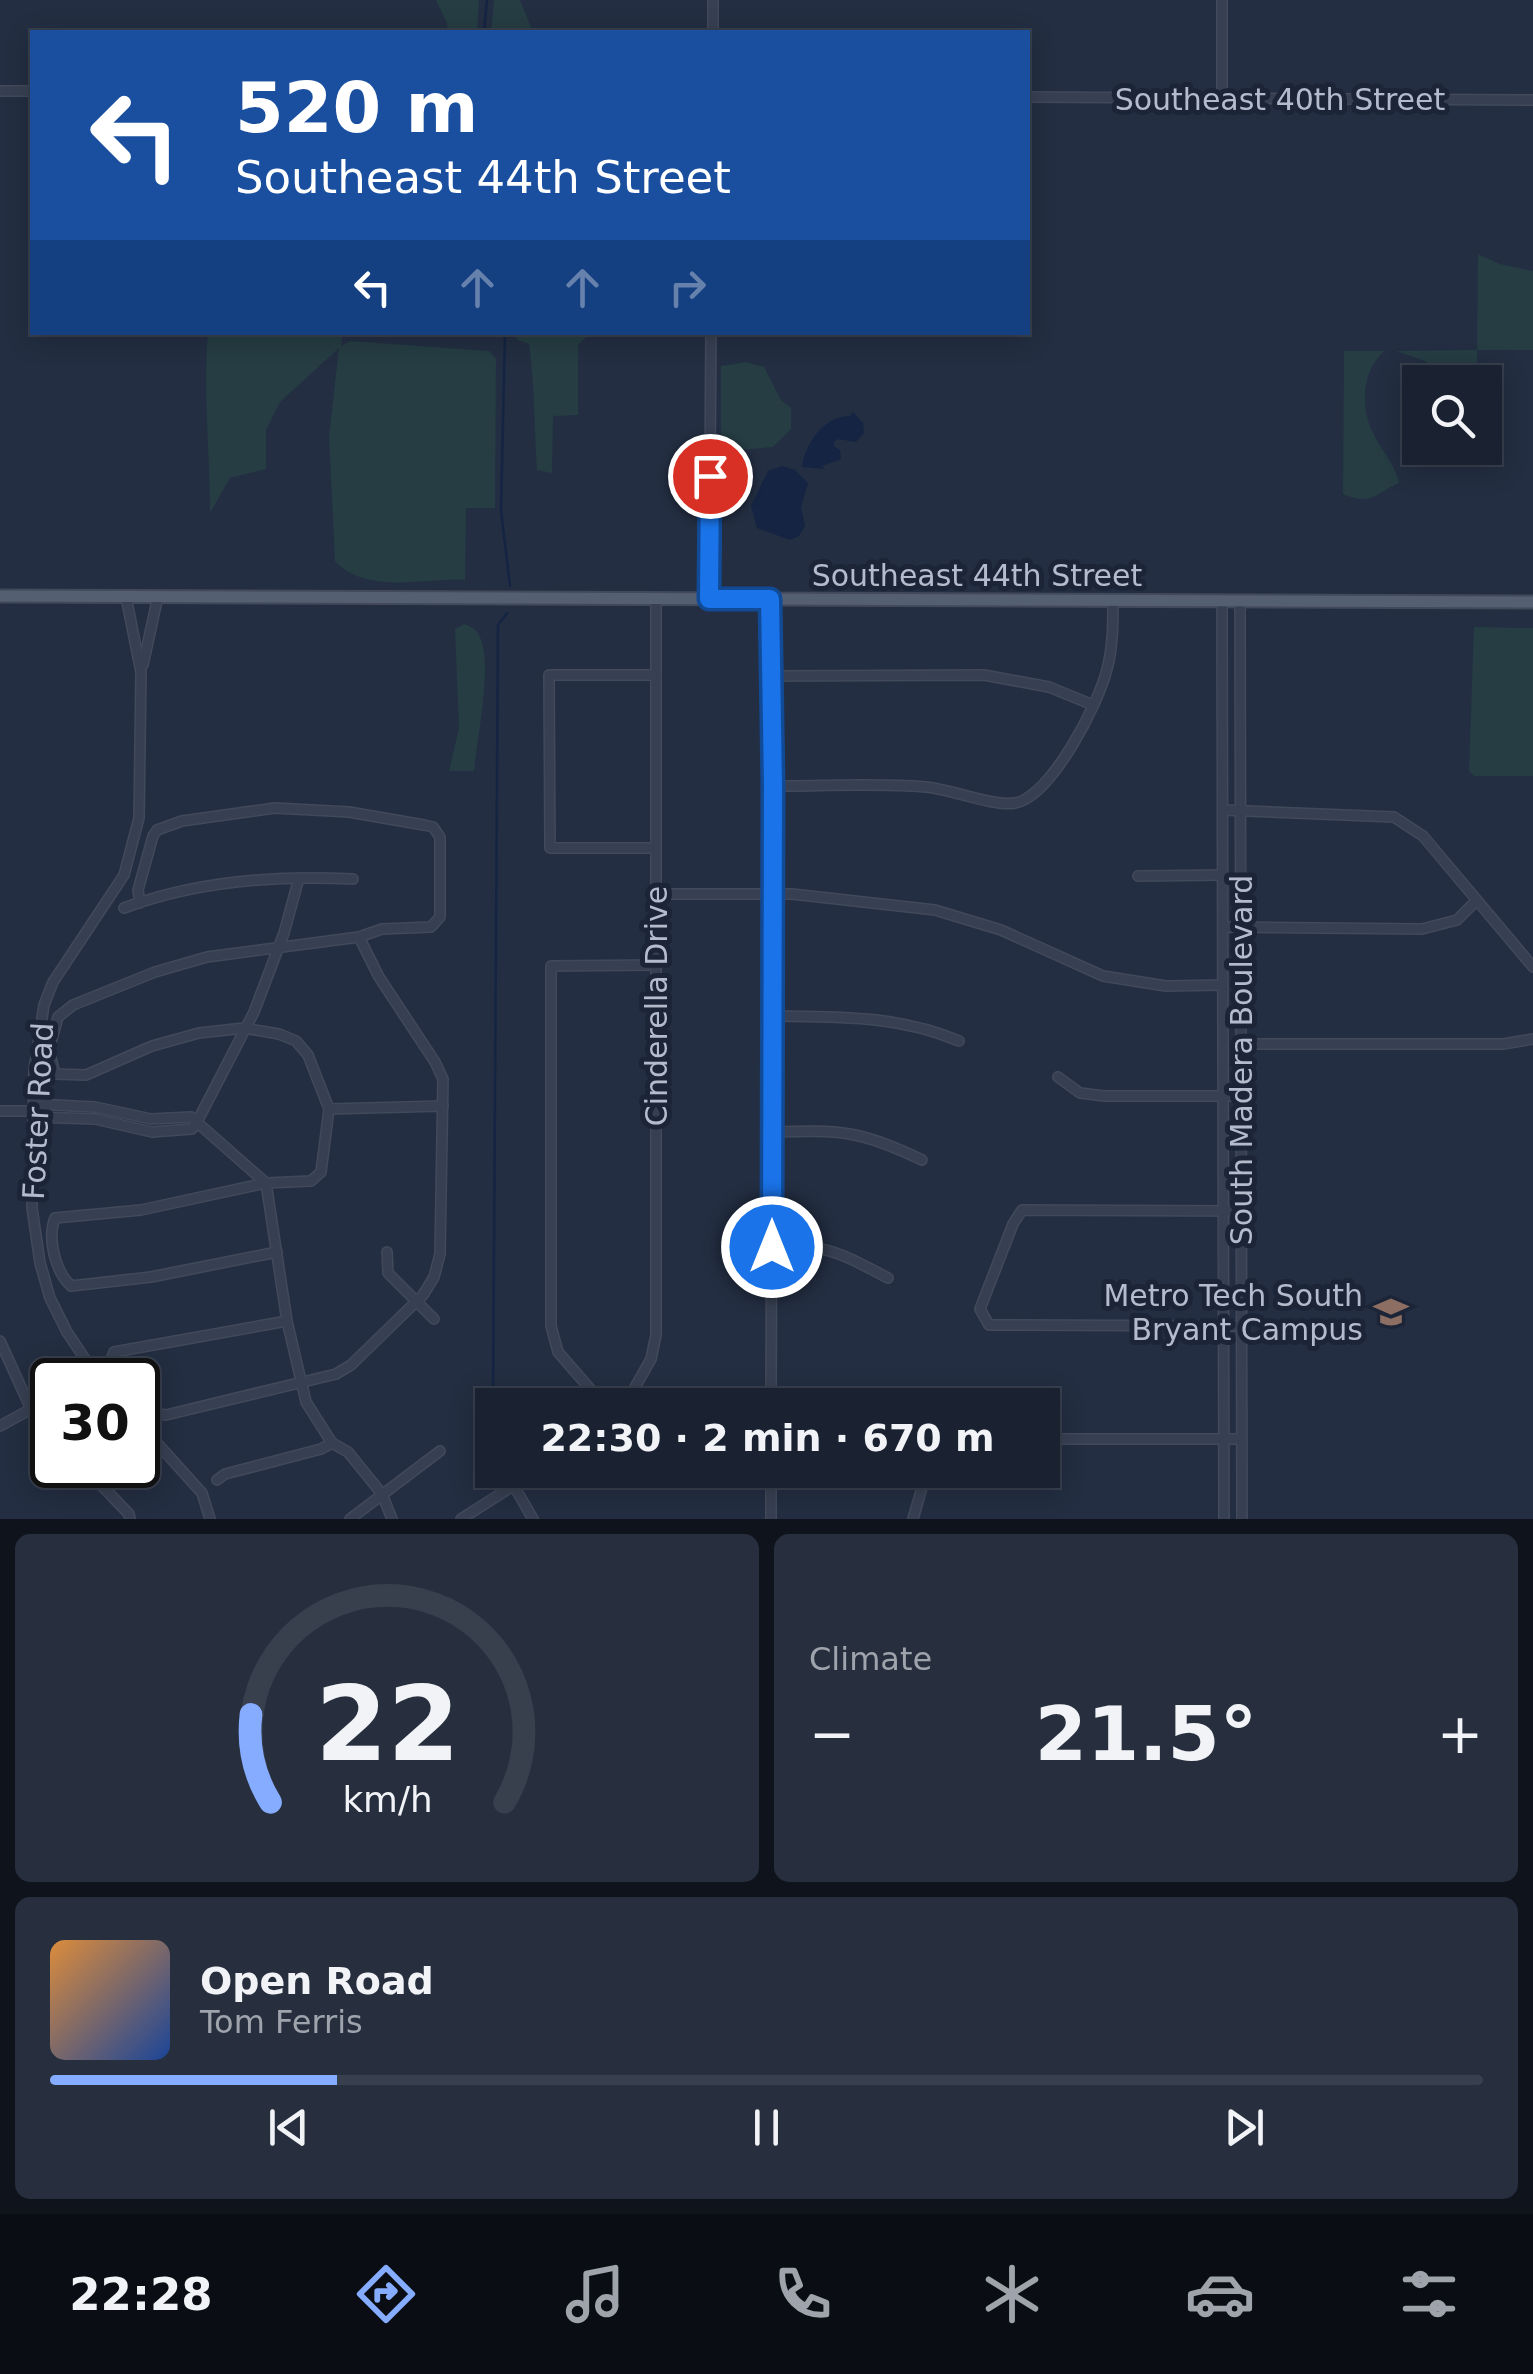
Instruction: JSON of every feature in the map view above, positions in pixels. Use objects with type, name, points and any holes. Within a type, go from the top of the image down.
[{"type":"main road","name":"Southeast 44th Street","points":[[0,596],[1533,602]]},
{"type":"street","points":[[712,30],[713,0]]},
{"type":"street","points":[[1222,0],[1222,98]]},
{"type":"street","points":[[0,91],[30,91]]},
{"type":"street","name":"Southeast 40th Street","points":[[1030,98],[1533,100]]},
{"type":"street","points":[[709,599],[711,335]]},
{"type":"street","name":"Foster Road","points":[[85,1358],[50,1298],[40,1262],[32,1208],[34,1070],[44,1005],[64,962],[124,875],[139,818],[141,672],[158,596]]},
{"type":"street","name":"Foster Road","points":[[126,597],[141,672]]},
{"type":"street","name":"Cinderella Drive","points":[[637,1388],[651,1359],[656,1336],[656,599]]},
{"type":"street","points":[[770,599],[770,1388]]},
{"type":"street","points":[[773,786],[922,787],[1018,803],[1051,779],[1093,704],[1107,673],[1113,601]]},
{"type":"street","name":"South Madera Boulevard","points":[[1222,601],[1224,1519]]},
{"type":"street","name":"South Madera Boulevard","points":[[1240,601],[1242,1519]]},
{"type":"street","points":[[656,675],[548,675],[550,848],[656,848]]},
{"type":"street","points":[[770,676],[984,675],[1049,688],[1093,704]]},
{"type":"street","points":[[140,902],[138,890],[153,836],[168,824],[260,810],[308,808],[424,825],[438,831],[442,846],[440,918],[436,924],[382,929],[359,938],[278,946],[182,963],[74,1005],[58,1017],[49,1050],[55,1074],[86,1075],[175,1038],[244,1028],[264,1030],[296,1041],[308,1055],[330,1109],[321,1172],[311,1180],[266,1183],[140,1210],[55,1218],[51,1227],[58,1268],[71,1286],[151,1277],[277,1252]]},
{"type":"street","points":[[1224,810],[1394,817],[1424,836],[1533,967]]},
{"type":"street","points":[[1138,876],[1224,875]]},
{"type":"street","points":[[197,1122],[254,1012],[299,878]]},
{"type":"street","points":[[124,908],[216,884],[353,879]]},
{"type":"street","points":[[655,894],[833,897],[936,910],[1001,930],[1103,976],[1166,986],[1223,985]]},
{"type":"street","points":[[1224,927],[1422,929],[1457,920],[1476,900]]},
{"type":"street","points":[[160,1415],[300,1385],[344,1370],[430,1287],[440,1254],[440,1070],[379,977],[359,938]]},
{"type":"street","points":[[589,1388],[558,1352],[550,1326],[552,966],[655,965]]},
{"type":"street","points":[[772,1016],[896,1020],[959,1041]]},
{"type":"street","points":[[1242,1044],[1503,1044],[1533,1039]]},
{"type":"street","points":[[1058,1077],[1080,1093],[1104,1096],[1242,1096]]},
{"type":"street","points":[[330,1109],[443,1106]]},
{"type":"street","points":[[0,1111],[95,1107],[151,1120],[191,1116],[266,1183],[288,1321],[306,1402],[332,1443],[348,1452],[382,1494],[392,1519]]},
{"type":"street","points":[[772,1132],[850,1132],[922,1160]]},
{"type":"street","points":[[1241,1212],[1022,1210],[980,1309],[989,1325],[1241,1326]]},
{"type":"street","points":[[772,1247],[830,1249],[888,1278]]},
{"type":"street","points":[[387,1252],[388,1273],[434,1319]]},
{"type":"street","points":[[112,1358],[114,1352],[288,1321]]},
{"type":"street","points":[[0,1342],[30,1404]]},
{"type":"street","points":[[0,1426],[30,1409]]},
{"type":"street","points":[[1060,1439],[1241,1439]]},
{"type":"street","points":[[217,1480],[225,1474],[321,1450],[332,1443]]},
{"type":"street","points":[[160,1444],[202,1493],[210,1519]]},
{"type":"street","points":[[350,1519],[440,1451]]},
{"type":"street","points":[[104,1488],[130,1519]]},
{"type":"street","points":[[461,1519],[511,1488]]},
{"type":"street","points":[[515,1488],[533,1519]]},
{"type":"street","points":[[771,1488],[771,1519]]},
{"type":"street","points":[[912,1519],[921,1488]]},
{"type":"green space","points":[[436,0],[479,0],[477,30],[448,30]]},
{"type":"green space","points":[[494,0],[520,0],[532,30],[491,30]]},
{"type":"green space","points":[[1478,254],[1500,264],[1533,271],[1533,350],[1477,350]]},
{"type":"green space","points":[[208,335],[343,335],[341,346],[350,341],[489,351],[496,359],[495,508],[466,508],[465,580],[379,581],[362,578],[335,561],[329,436],[339,348],[280,402],[266,430],[266,469],[230,478],[210,513]]},
{"type":"green space","points":[[516,335],[588,335],[578,345],[578,415],[553,416],[552,473],[537,470],[529,344],[517,340]]},
{"type":"green space","points":[[1477,350],[1477,365],[1430,365],[1396,351]]},
{"type":"green space","points":[[1344,351],[1384,351],[1367,379],[1366,412],[1399,483],[1367,499],[1343,494]]},
{"type":"green space","points":[[746,362],[764,367],[781,400],[791,408],[791,429],[773,447],[721,452],[721,366]]},
{"type":"green space","points":[[464,624],[477,632],[484,652],[483,704],[474,771],[449,771],[459,728],[455,629]]},
{"type":"green space","points":[[1474,627],[1533,628],[1533,776],[1474,776],[1469,771]]},
{"type":"water","points":[[853,412],[863,423],[864,433],[856,442],[834,442],[841,459],[822,466],[825,469],[802,467],[807,448],[818,432]]},
{"type":"water","points":[[782,466],[795,470],[808,483],[801,507],[805,526],[799,536],[790,540],[757,528],[751,506],[768,471]]},
{"type":"waterway","points":[[484,30],[487,0]]},
{"type":"waterway","points":[[505,335],[501,510],[510,586]]},
{"type":"waterway","points":[[493,1388],[498,625],[507,613]]},
{"type":"place","name":"Metro Tech South Bryant Campus","points":[[1391,1312]]},
{"type":"route","points":[[710,476],[709,599],[770,599],[772,1247]]}]
